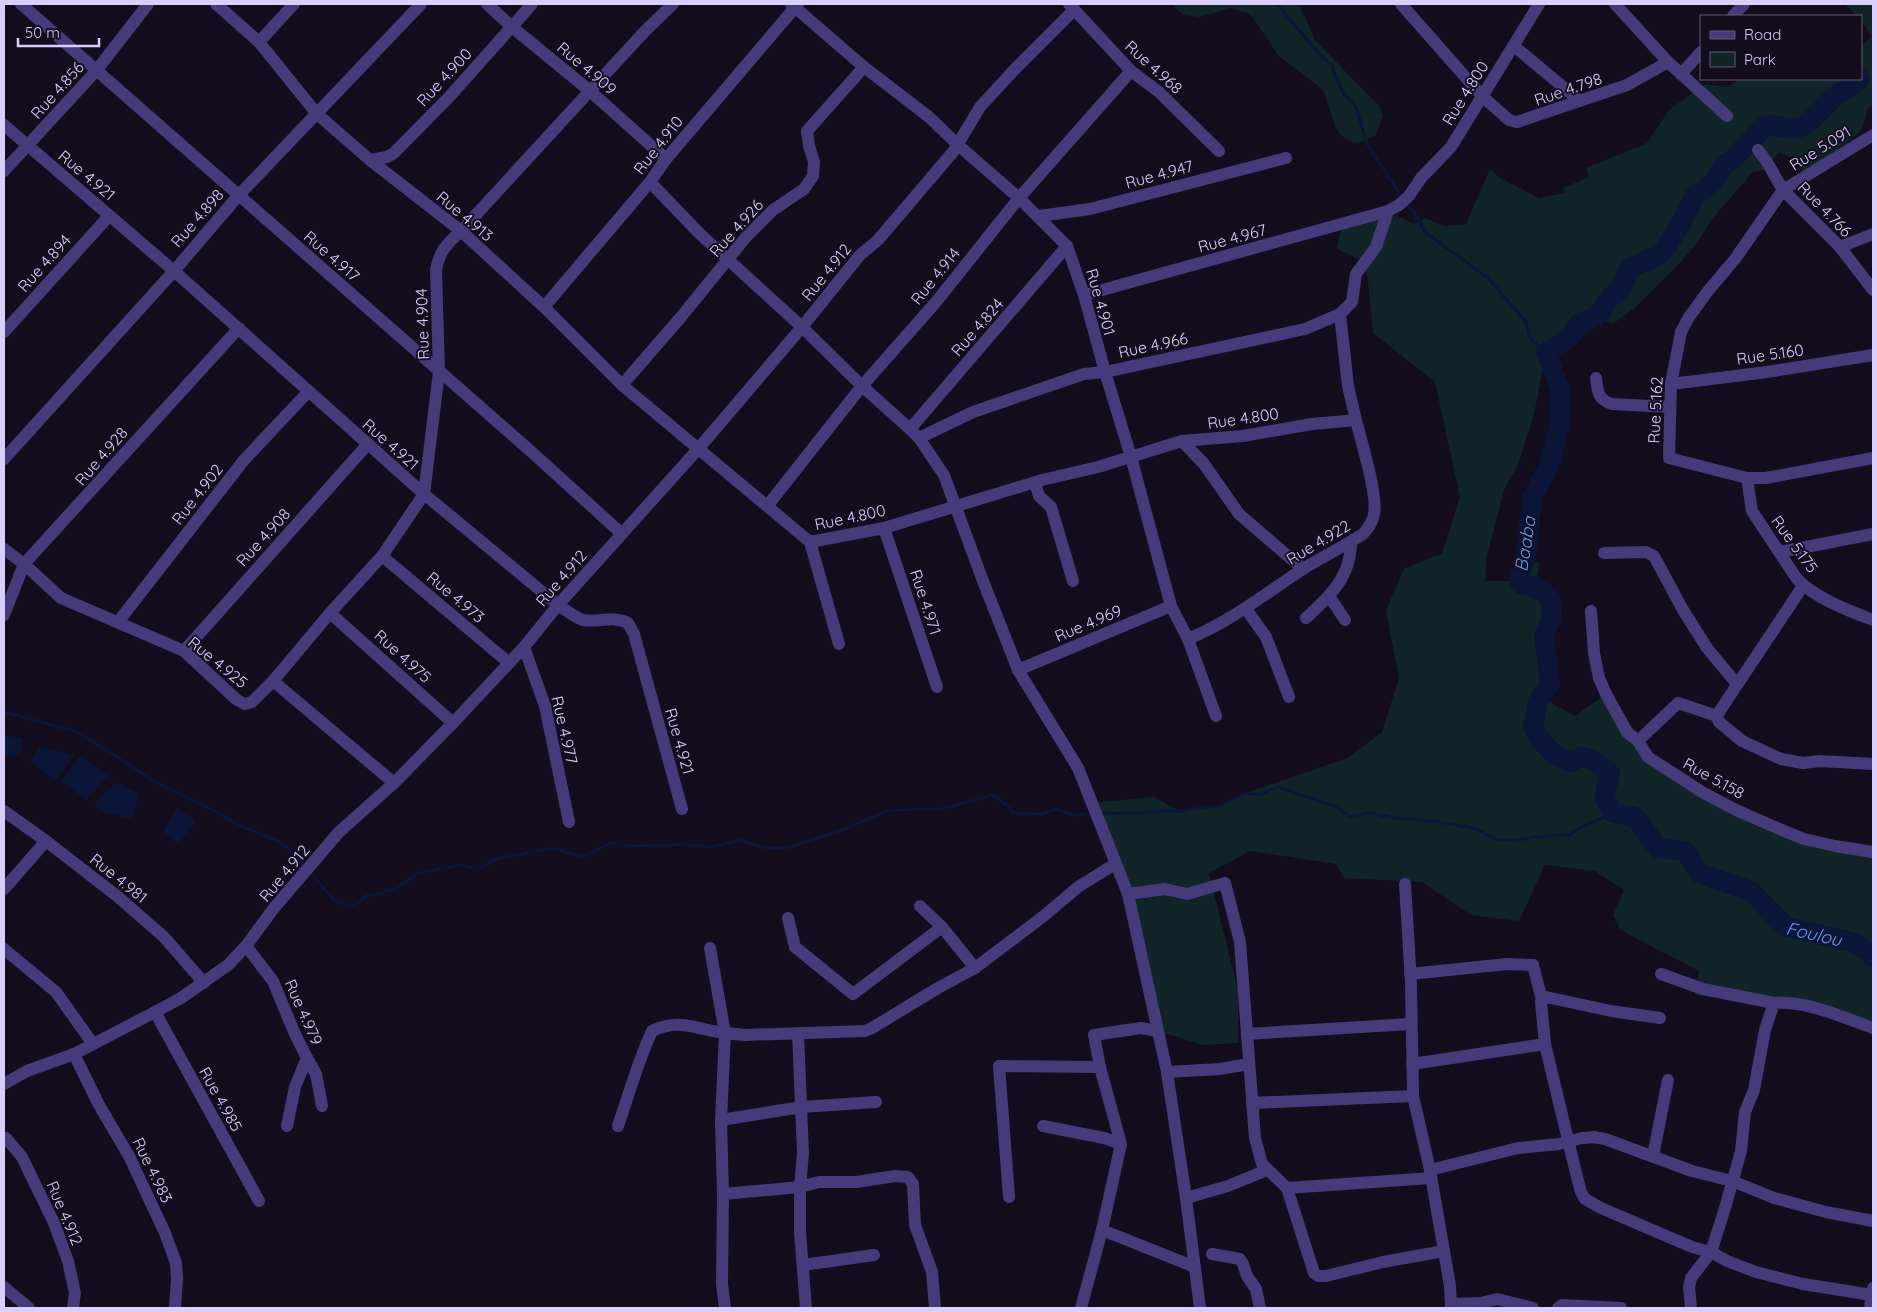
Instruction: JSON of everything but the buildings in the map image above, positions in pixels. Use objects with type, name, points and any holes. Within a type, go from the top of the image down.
[{"type":"street","name":"Rue 4.917","points":[[21,4],[621,533]]},
{"type":"street","name":"Rue 4.856","points":[[4,171],[96,71],[148,4]]},
{"type":"street","name":"Rue 4.913","points":[[216,4],[259,42],[317,114],[370,160],[461,231],[544,307],[622,385],[699,448]]},
{"type":"street","points":[[259,42],[294,4]]},
{"type":"street","name":"Rue 4.898","points":[[4,459],[174,271],[238,196],[421,4]]},
{"type":"street","name":"Rue 4.909","points":[[487,4],[590,91],[666,159]]},
{"type":"street","name":"Rue 4.900","points":[[370,160],[387,157],[394,153],[450,96],[532,4]]},
{"type":"street","name":"Rue 4.904","points":[[273,681],[330,613],[382,556],[424,494],[440,372],[436,270],[439,256],[445,246],[461,231],[644,31],[673,4]]},
{"type":"street","points":[[1400,4],[1482,97]]},
{"type":"street","name":"Rue 4.800","points":[[1340,314],[1352,302],[1356,274],[1376,247],[1394,208],[1409,196],[1421,178],[1451,147],[1539,4]]},
{"type":"street","points":[[1734,15],[1744,4]]},
{"type":"street","name":"Rue 4.901","points":[[795,5],[864,67],[929,117],[958,146],[1019,198],[1067,246],[1084,295],[1104,372],[1131,457],[1171,606],[1188,640],[1216,716]]},
{"type":"street","name":"Rue 4.910","points":[[544,307],[650,182],[666,159],[795,5]]},
{"type":"street","points":[[1621,6],[1668,62],[1727,116]]},
{"type":"street","name":"Rue 4.968","points":[[1071,7],[1131,71],[1159,92],[1219,151]]},
{"type":"street","name":"Rue 4.912","points":[[4,1084],[27,1072],[74,1054],[155,1012],[204,983],[228,965],[246,946],[274,908],[339,832],[394,783],[524,647],[621,533],[699,448],[802,327],[860,255],[878,240],[958,146],[980,108],[1071,7]]},
{"type":"street","points":[[1514,46],[1580,102]]},
{"type":"street","points":[[1681,74],[1700,53]]},
{"type":"street","name":"Rue 4.798","points":[[1482,97],[1509,120],[1517,122],[1627,86],[1668,62]]},
{"type":"street","name":"Rue 4.926","points":[[622,385],[746,237],[773,210],[804,189],[813,176],[814,162],[807,131],[864,67]]},
{"type":"street","name":"Rue 4.914","points":[[768,505],[862,386],[936,302],[1019,198],[1131,71]]},
{"type":"street","name":"Rue 4.921","points":[[4,125],[239,328],[367,445],[558,605],[577,618],[584,620],[615,619],[628,623],[634,634],[682,809]]},
{"type":"street","name":"Rue 5.091","points":[[1783,190],[1873,135]]},
{"type":"street","name":"Rue 4.766","points":[[1758,150],[1783,190],[1840,247],[1873,290]]},
{"type":"street","name":"Rue 4.947","points":[[1038,216],[1090,209],[1286,158]]},
{"type":"street","points":[[650,182],[728,260],[915,433],[944,475],[1018,670],[1078,768],[1128,894],[1167,1072],[1200,1308]]},
{"type":"street","name":"Rue 5.162","points":[[1783,190],[1735,259],[1689,317],[1681,332],[1671,384],[1669,458],[1746,478],[1766,478],[1873,458]]},
{"type":"street","name":"Rue 4.967","points":[[1084,295],[1394,208]]},
{"type":"street","name":"Rue 4.894","points":[[4,332],[109,216]]},
{"type":"street","points":[[1840,247],[1873,234]]},
{"type":"street","name":"Rue 4.824","points":[[915,433],[1067,246]]},
{"type":"street","points":[[1340,314],[1348,386],[1356,420]]},
{"type":"street","name":"Rue 4.966","points":[[915,433],[1084,374],[1104,372],[1305,329],[1340,314]]},
{"type":"street","name":"Rue 4.928","points":[[4,615],[24,564],[239,328]]},
{"type":"street","name":"Rue 5.160","points":[[1671,384],[1767,372],[1873,355]]},
{"type":"street","points":[[1596,378],[1599,394],[1604,401],[1612,404],[1670,407]]},
{"type":"street","name":"Rue 4.902","points":[[118,622],[244,460],[308,392]]},
{"type":"street","name":"Rue 4.800","points":[[699,448],[810,542],[884,528],[1182,441],[1243,436],[1312,424],[1356,420]]},
{"type":"street","name":"Rue 4.922","points":[[1188,640],[1246,609],[1303,569],[1351,542],[1369,528],[1374,513],[1374,498],[1356,420]]},
{"type":"street","points":[[1182,441],[1204,464],[1239,514],[1303,569]]},
{"type":"street","name":"Rue 4.908","points":[[184,651],[367,445]]},
{"type":"street","name":"Rue 5.175","points":[[1746,478],[1752,511],[1803,586],[1845,609],[1873,620]]},
{"type":"street","points":[[1035,483],[1039,496],[1051,507],[1073,581]]},
{"type":"street","name":"Rue 4.971","points":[[884,528],[937,687]]},
{"type":"street","points":[[1780,552],[1873,534]]},
{"type":"street","points":[[810,542],[839,644]]},
{"type":"street","points":[[1306,618],[1329,596],[1343,577],[1351,551],[1351,542]]},
{"type":"street","name":"Rue 4.925","points":[[4,549],[24,564],[61,598],[184,651],[237,700],[245,704],[252,702],[273,681],[394,783]]},
{"type":"street","points":[[1604,553],[1646,552],[1654,556],[1683,610],[1707,648],[1737,684]]},
{"type":"street","name":"Rue 4.973","points":[[382,556],[509,663]]},
{"type":"street","points":[[1803,586],[1719,712],[1719,722],[1742,740],[1781,759],[1803,764],[1820,761],[1873,764]]},
{"type":"street","points":[[1329,596],[1345,620]]},
{"type":"street","name":"Rue 4.969","points":[[1018,670],[1171,606]]},
{"type":"street","points":[[1246,609],[1266,637],[1290,697]]},
{"type":"street","name":"Rue 5.158","points":[[1592,610],[1595,661],[1599,678],[1627,732],[1638,741],[1648,757],[1673,775],[1736,810],[1804,839],[1873,852]]},
{"type":"street","name":"Rue 4.975","points":[[330,613],[453,723]]},
{"type":"street","name":"Rue 4.977","points":[[524,647],[545,706],[569,822]]},
{"type":"street","points":[[1638,741],[1678,703],[1718,716]]},
{"type":"street","name":"Rue 4.981","points":[[4,811],[46,840],[117,896],[164,937],[204,983]]},
{"type":"street","points":[[4,888],[46,840]]},
{"type":"street","points":[[618,1126],[633,1082],[638,1060],[652,1030],[664,1025],[678,1024],[725,1033],[865,1031],[974,968],[1045,915],[1078,887],[1115,864]]},
{"type":"street","points":[[1128,894],[1165,890],[1187,894],[1225,883],[1240,942],[1255,1138],[1260,1160],[1267,1170],[1287,1188],[1314,1273],[1318,1276],[1326,1276],[1382,1262],[1444,1251]]},
{"type":"street","points":[[1405,884],[1410,974],[1413,1096],[1430,1174],[1452,1306],[1497,1299],[1533,1308]]},
{"type":"street","points":[[920,906],[942,927],[974,968]]},
{"type":"street","points":[[788,918],[795,947],[853,994],[942,927]]},
{"type":"street","name":"Rue 4.979","points":[[246,946],[273,981],[307,1058],[295,1087],[287,1126]]},
{"type":"street","points":[[710,948],[725,1033],[722,1120],[722,1284],[725,1308]]},
{"type":"street","points":[[4,949],[56,992],[93,1044]]},
{"type":"street","points":[[1410,974],[1507,964],[1533,965],[1542,1000],[1545,1044],[1581,1192],[1585,1199],[1601,1208],[1692,1247],[1711,1252],[1727,1262],[1803,1284],[1873,1292],[1870,1308]]},
{"type":"street","points":[[1661,974],[1703,989],[1774,1004],[1789,1002],[1833,1013],[1873,1028]]},
{"type":"street","points":[[1542,1000],[1546,997],[1611,1011],[1660,1018]]},
{"type":"street","points":[[1691,1308],[1689,1286],[1691,1278],[1711,1252],[1741,1151],[1745,1112],[1754,1090],[1765,1030],[1774,1004]]},
{"type":"street","name":"Rue 4.985","points":[[155,1012],[259,1201]]},
{"type":"street","points":[[1247,1034],[1410,1024]]},
{"type":"street","points":[[1081,1308],[1102,1230],[1121,1144],[1100,1067],[1094,1035],[1141,1028],[1158,1031]]},
{"type":"street","points":[[798,1033],[803,1153],[800,1187],[800,1232],[806,1308]]},
{"type":"street","points":[[1412,1064],[1545,1044]]},
{"type":"street","name":"Rue 4.983","points":[[74,1054],[99,1105],[129,1156],[165,1233],[176,1263],[175,1308]]},
{"type":"street","points":[[307,1058],[316,1074],[322,1106]]},
{"type":"street","points":[[1167,1072],[1220,1069],[1249,1064]]},
{"type":"street","points":[[1009,1197],[999,1066],[1100,1067]]},
{"type":"street","points":[[1653,1156],[1668,1080]]},
{"type":"street","points":[[1252,1103],[1413,1096]]},
{"type":"street","points":[[722,1120],[802,1107],[876,1102]]},
{"type":"street","points":[[1043,1126],[1104,1138],[1121,1144]]},
{"type":"street","name":"Rue 4.912","points":[[4,1135],[22,1157],[54,1223],[68,1261],[75,1293],[73,1308]]},
{"type":"street","points":[[1287,1188],[1430,1174],[1518,1148],[1559,1144],[1594,1137],[1692,1170],[1732,1181],[1790,1202],[1826,1212],[1873,1221]]},
{"type":"street","points":[[1186,1198],[1228,1186],[1267,1170]]},
{"type":"street","points":[[723,1194],[800,1187],[819,1182],[856,1182],[895,1176],[902,1176],[911,1180],[915,1198],[915,1225],[932,1272],[935,1308]]},
{"type":"street","points":[[1102,1230],[1195,1268]]},
{"type":"street","points":[[1212,1254],[1240,1260],[1256,1289],[1260,1308]]},
{"type":"street","points":[[803,1265],[874,1255]]},
{"type":"street","points":[[4,1287],[29,1308]]},
{"type":"street","points":[[1558,1308],[1562,1305],[1622,1308]]},
{"type":"green space","points":[[1172,4],[1299,4],[1315,40],[1379,106],[1383,116],[1375,136],[1358,143],[1349,141],[1341,135],[1335,126],[1323,90],[1279,56],[1250,14],[1231,8],[1200,17],[1183,15]]},
{"type":"green space","points":[[1844,4],[1873,4],[1873,106],[1868,108],[1862,130],[1830,156],[1802,171],[1790,157],[1778,153],[1767,169],[1753,172],[1712,219],[1695,246],[1637,306],[1613,324],[1595,318],[1582,321],[1568,338],[1546,353],[1534,414],[1518,465],[1504,490],[1487,556],[1485,581],[1519,581],[1526,559],[1540,564],[1534,587],[1547,595],[1552,604],[1544,644],[1549,672],[1548,685],[1545,692],[1553,704],[1575,716],[1606,694],[1643,752],[1784,831],[1873,852],[1873,1029],[1803,1010],[1695,995],[1699,971],[1620,930],[1613,915],[1624,890],[1595,871],[1545,865],[1519,921],[1471,915],[1422,882],[1344,878],[1336,864],[1250,851],[1209,873],[1238,991],[1238,1043],[1203,1045],[1158,1031],[1114,865],[1090,803],[1154,797],[1180,811],[1222,805],[1243,794],[1347,758],[1382,732],[1399,678],[1386,610],[1404,569],[1442,553],[1460,497],[1435,382],[1373,333],[1366,262],[1337,249],[1341,229],[1372,220],[1397,216],[1414,224],[1425,218],[1444,226],[1466,224],[1490,169],[1500,178],[1539,198],[1564,193],[1563,188],[1589,177],[1586,168],[1647,143],[1669,110],[1705,84],[1726,87],[1739,80],[1862,80],[1862,46],[1872,36],[1862,22],[1862,15],[1856,15]]},
{"type":"water","points":[[4,734],[23,740],[20,753],[11,757],[4,754]]},
{"type":"water","points":[[40,747],[74,755],[55,781],[30,761]]},
{"type":"water","points":[[80,756],[109,775],[86,800],[61,781]]},
{"type":"water","points":[[116,782],[139,794],[132,819],[99,811],[94,803]]},
{"type":"water","points":[[177,808],[196,821],[179,843],[162,833]]},
{"type":"waterway","points":[[1277,4],[1319,54],[1332,65],[1344,94],[1356,107],[1367,144],[1402,197]]},
{"type":"waterway","name":"Baaba","points":[[1859,80],[1834,97],[1817,115],[1802,126],[1785,128],[1766,125],[1732,160],[1725,164],[1714,181],[1694,197],[1665,249],[1655,257],[1630,268],[1622,288],[1611,296],[1600,313],[1580,323],[1561,344],[1546,353],[1560,389],[1560,424],[1549,466],[1532,498],[1526,556],[1519,581],[1521,584],[1534,587],[1545,593],[1550,598],[1551,619],[1544,636],[1550,683],[1538,702],[1533,726],[1538,737],[1553,754],[1571,762],[1585,757],[1593,760],[1605,769],[1610,774],[1605,794],[1609,807],[1614,813],[1635,817],[1658,848],[1685,851],[1700,874],[1751,891],[1786,927],[1852,942],[1871,952],[1873,957]]},
{"type":"waterway","points":[[1405,202],[1416,215],[1425,232],[1488,278],[1526,322],[1530,338],[1546,353]]},
{"type":"waterway","points":[[4,712],[78,732],[159,784],[215,811],[238,825],[278,841],[290,850],[305,866]]},
{"type":"waterway","points":[[1098,814],[1180,811],[1222,805],[1243,794],[1261,794],[1277,787],[1335,806],[1349,816],[1371,813],[1389,817],[1439,822],[1474,828],[1495,839],[1513,841],[1533,837],[1569,835],[1583,826],[1614,813]]},
{"type":"waterway","points":[[309,871],[334,900],[353,907],[366,896],[394,890],[419,873],[460,865],[478,869],[496,859],[553,848],[582,857],[611,843],[633,846],[687,844],[712,847],[740,840],[766,848],[786,848],[840,831],[890,810],[941,809],[993,795],[1008,806],[1013,813],[1041,814],[1056,809],[1074,815],[1092,814]]},
{"type":"water label","name":"Foulou","points":[[1815,931]]}]
